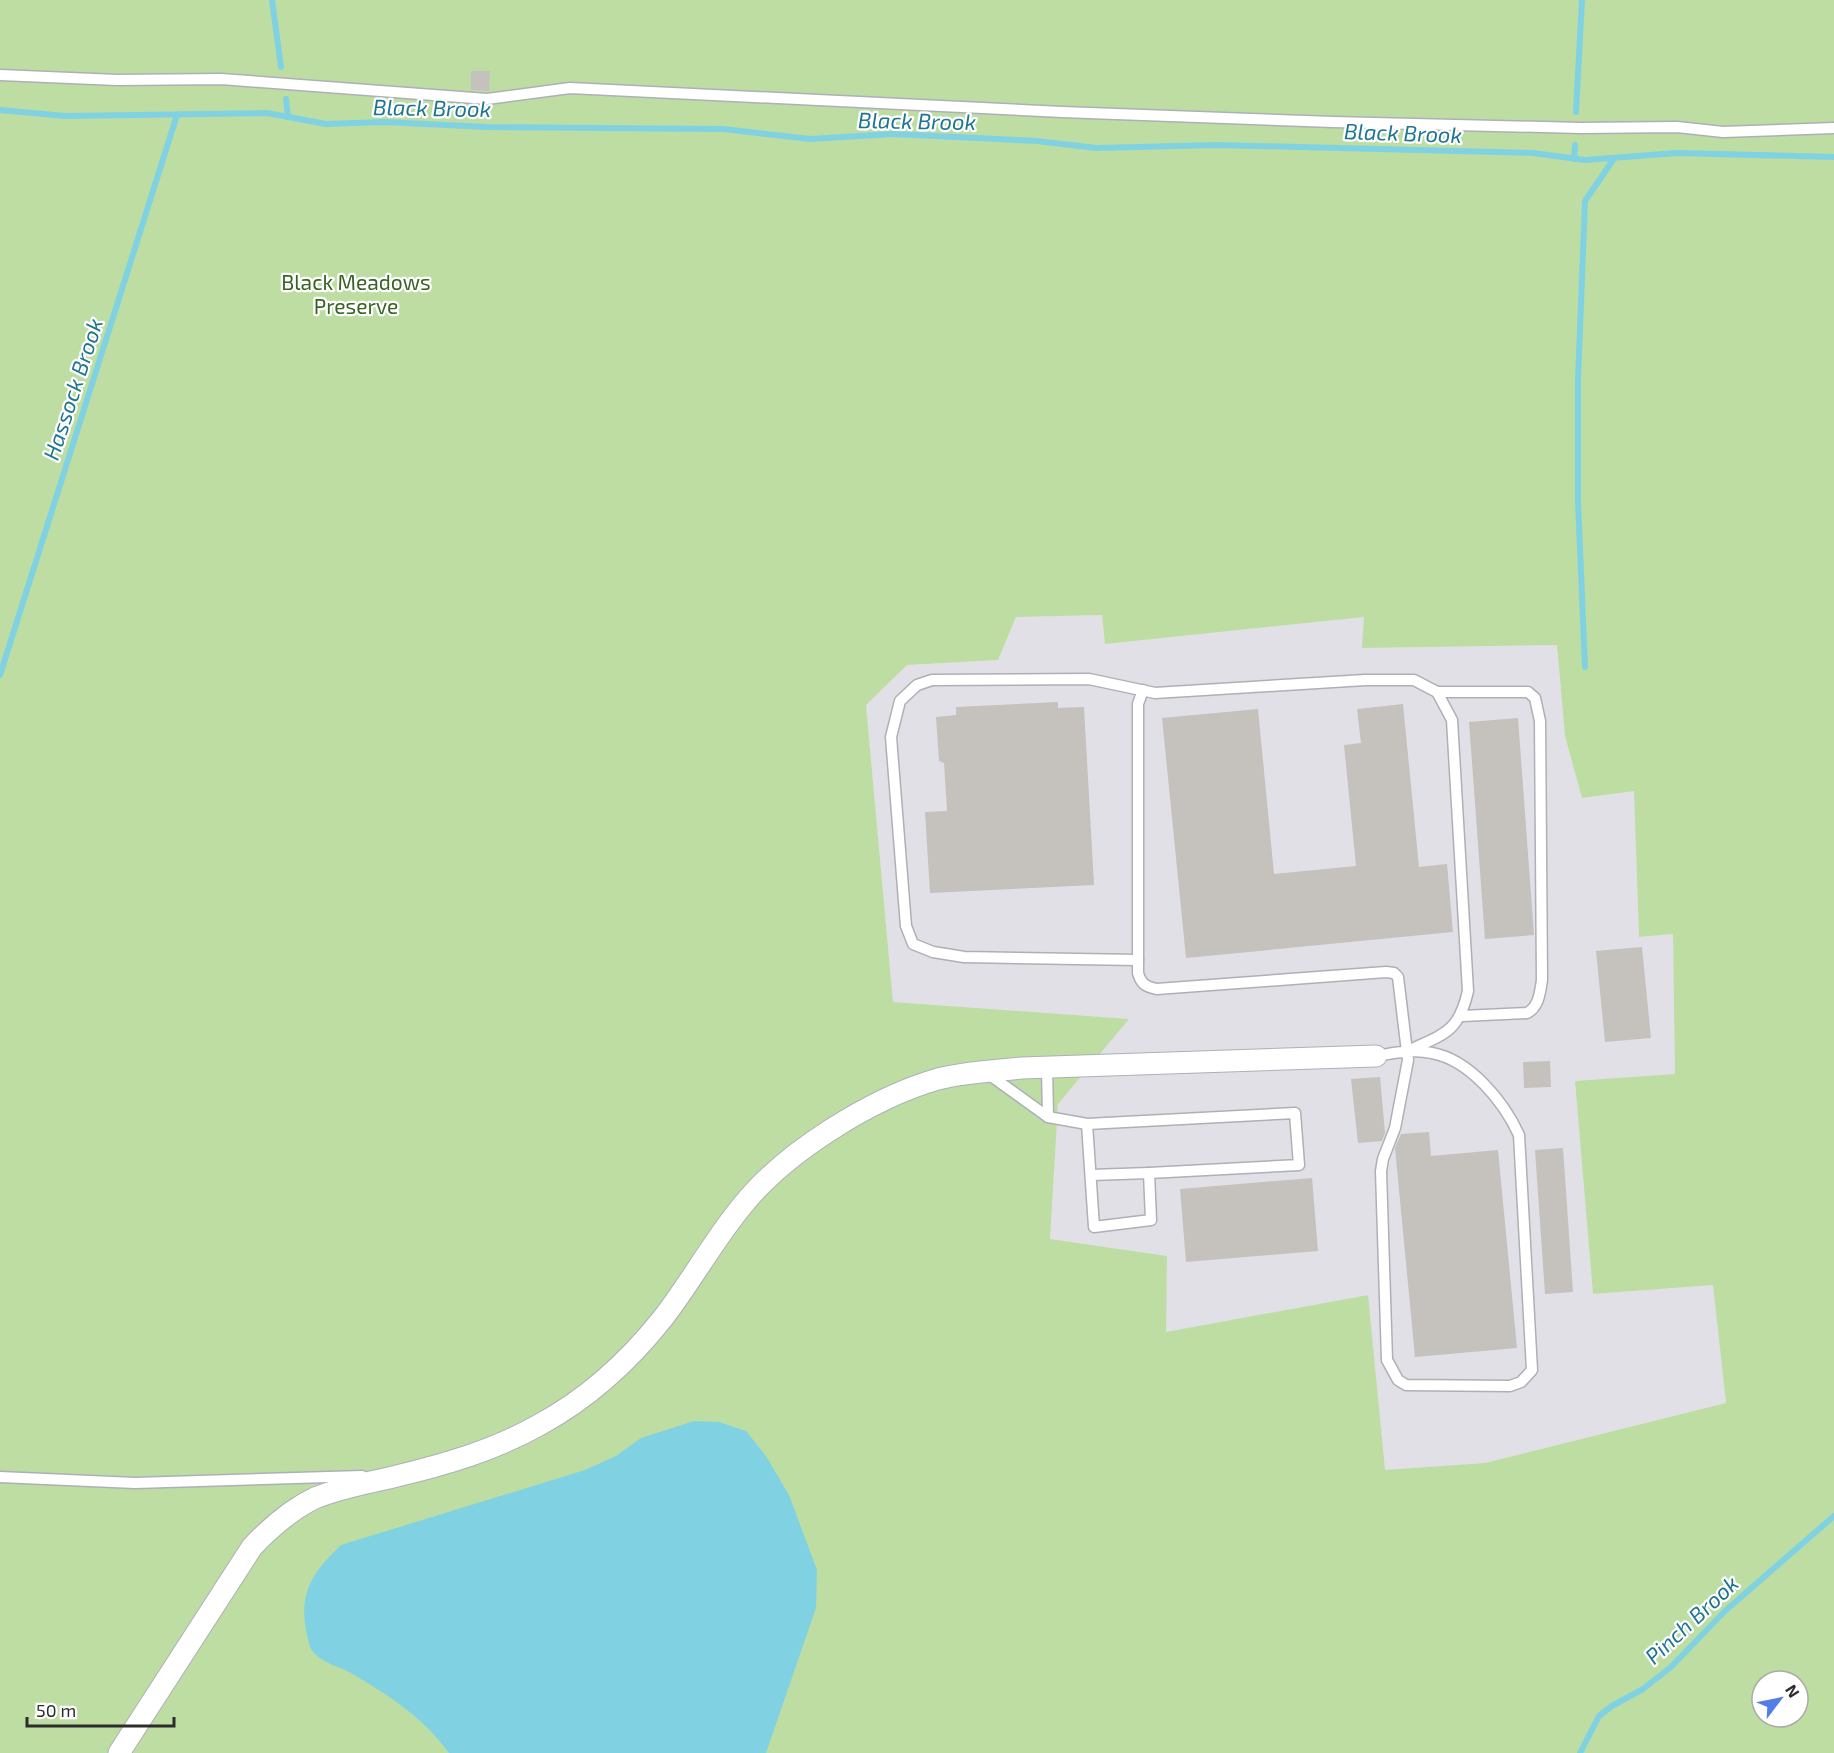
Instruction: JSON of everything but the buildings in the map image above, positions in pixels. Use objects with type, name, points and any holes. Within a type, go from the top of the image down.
[{"type":"street","points":[[119,1753],[252,1547],[271,1527],[315,1498],[453,1462],[499,1445],[539,1425],[605,1379],[637,1348],[663,1317],[742,1205],[772,1173],[803,1147],[909,1089],[939,1079],[985,1071],[1376,1056]]},
{"type":"lane","points":[[0,75],[117,80],[221,79],[487,99],[570,88],[1062,112],[1333,122],[1581,128],[1677,127],[1723,132],[1834,128]]},
{"type":"lane","points":[[1138,960],[964,957],[933,952],[913,944],[906,926],[891,737],[900,701],[917,685],[932,680],[1089,679],[1155,693],[1375,680],[1414,680],[1437,692],[1515,690],[1528,692],[1535,698],[1539,721],[1542,980],[1538,1001],[1532,1010],[1527,1012],[1462,1016]]},
{"type":"lane","points":[[1143,690],[1138,704],[1138,960],[1140,981],[1148,987],[1157,989],[1394,973],[1401,981],[1409,1051],[1395,1128],[1383,1159],[1381,1171],[1387,1360],[1398,1380],[1406,1385],[1509,1386],[1521,1382],[1532,1370],[1519,1134],[1512,1120],[1494,1096],[1469,1073],[1433,1053],[1409,1051],[1376,1056]]},
{"type":"lane","points":[[1409,1051],[1441,1036],[1462,1016],[1468,991],[1452,720],[1437,692]]},
{"type":"lane","points":[[1047,1067],[1048,1117]]},
{"type":"lane","points":[[985,1071],[1048,1117],[1088,1124],[1295,1113],[1299,1165],[1091,1175]]},
{"type":"lane","points":[[1088,1124],[1094,1227],[1151,1220],[1149,1173]]},
{"type":"lane","points":[[0,1477],[135,1483],[400,1475]]},
{"type":"shaded area","points":[[1102,615],[1105,644],[1364,617],[1363,648],[1557,645],[1565,736],[1582,798],[1634,790],[1639,937],[1673,934],[1675,1074],[1575,1082],[1593,1294],[1713,1285],[1726,1403],[1485,1463],[1385,1471],[1367,1295],[1165,1333],[1167,1256],[1050,1239],[1058,1104],[1128,1019],[893,1002],[866,705],[907,665],[998,660],[1016,617]]},
{"type":"green space","name":"Black Meadows Preserve","points":[[0,0],[1834,0],[1834,1753],[0,1753]],"holes":[[[1102,615],[1105,644],[1364,617],[1362,648],[1557,645],[1565,736],[1582,798],[1634,791],[1639,937],[1673,934],[1675,1074],[1575,1081],[1593,1294],[1713,1285],[1726,1403],[1485,1463],[1385,1470],[1368,1295],[1166,1332],[1167,1256],[1050,1239],[1058,1104],[1129,1019],[893,1002],[866,705],[907,665],[998,660],[1016,617]]]},
{"type":"water","points":[[694,1421],[719,1422],[746,1431],[766,1456],[789,1495],[817,1570],[816,1608],[766,1753],[449,1753],[428,1728],[404,1707],[349,1672],[323,1660],[312,1650],[307,1637],[304,1616],[307,1593],[316,1573],[341,1545],[585,1470],[616,1456],[641,1438]]},
{"type":"waterway","points":[[272,0],[281,67]]},
{"type":"waterway","points":[[1576,112],[1582,0]]},
{"type":"waterway","points":[[286,99],[288,117]]},
{"type":"waterway","name":"Black Brook","points":[[0,110],[65,116],[267,113],[326,124],[384,122],[487,127],[723,129],[810,139],[893,134],[1037,141],[1096,148],[1217,145],[1533,153],[1585,160],[1677,153],[1834,157]]},
{"type":"waterway","name":"Hassock Brook","points":[[0,675],[177,115]]},
{"type":"waterway","points":[[1574,159],[1575,145]]},
{"type":"waterway","points":[[1585,667],[1578,501],[1578,381],[1585,201],[1613,160]]},
{"type":"waterway","name":"Pinch Brook","points":[[1580,1753],[1599,1716],[1643,1689],[1671,1667],[1725,1611],[1834,1516]]}]
